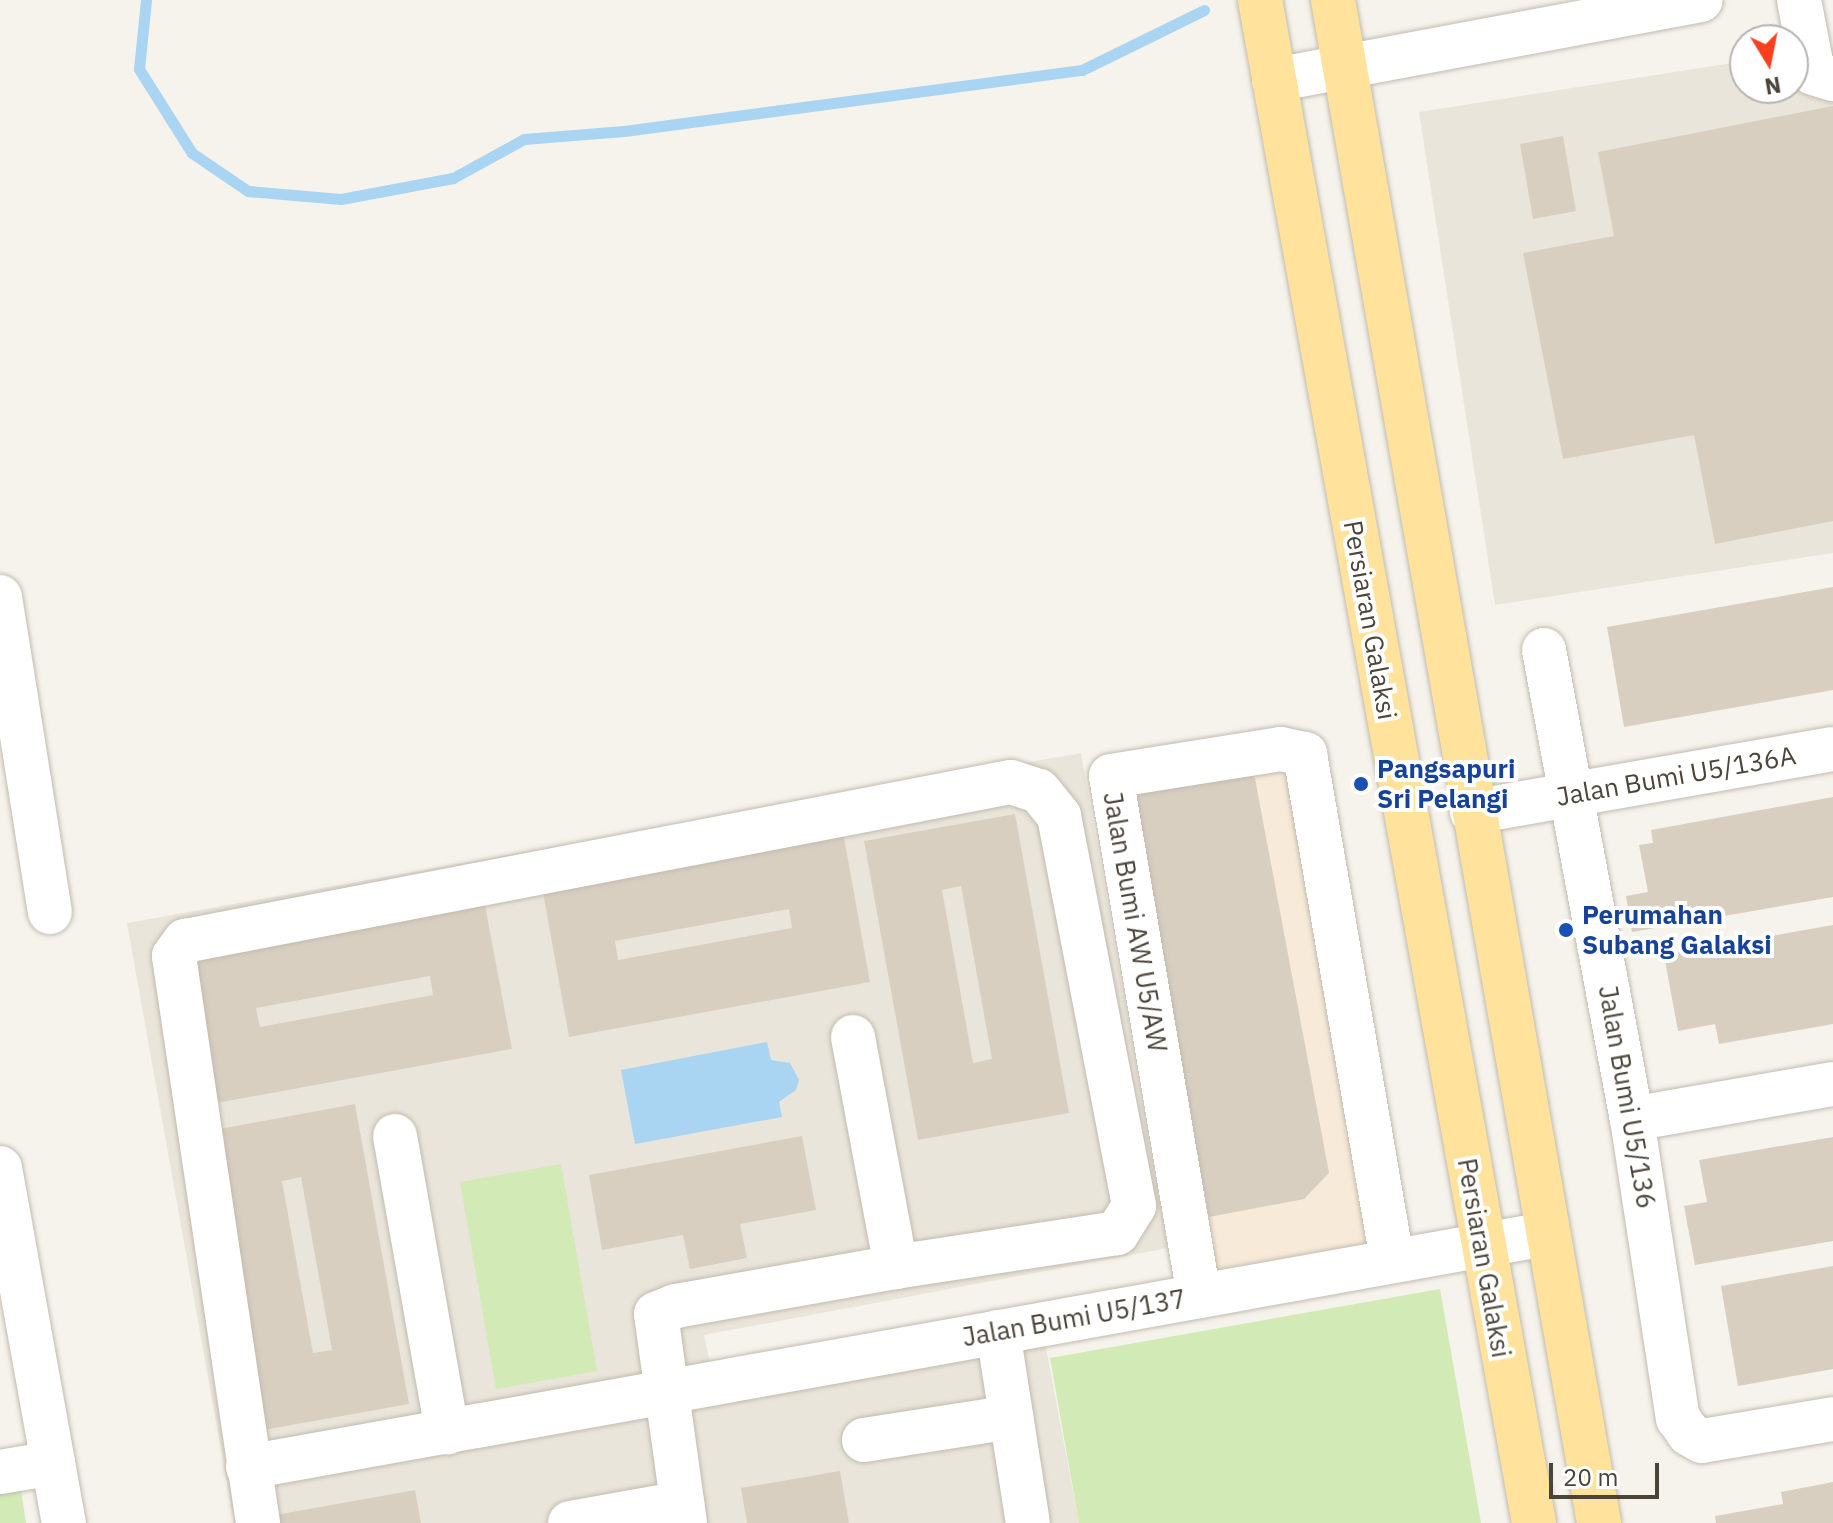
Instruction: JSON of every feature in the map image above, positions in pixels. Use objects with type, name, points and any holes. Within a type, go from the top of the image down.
[{"type":"main road","name":"Persiaran Galaksi","points":[[1260,0],[1481,1245],[1534,1523]]},
{"type":"main road","points":[[1333,0],[1472,812],[1599,1523]]},
{"type":"street","points":[[1274,80],[1701,0]]},
{"type":"street","points":[[1799,0],[1813,73],[1833,79]]},
{"type":"street","points":[[0,597],[50,912]]},
{"type":"street","name":"Jalan Bumi U5/136","points":[[1544,650],[1632,1119],[1678,1418],[1689,1434],[1702,1441],[1833,1419]]},
{"type":"street","name":"Jalan Bumi AW U5/AW","points":[[1199,1296],[1111,776],[1281,749],[1305,754],[1392,1260]]},
{"type":"street","name":"Jalan Bumi U5/136A","points":[[1472,812],[1833,749]]},
{"type":"street","points":[[258,1523],[174,956],[185,941],[1011,782],[1039,791],[1059,816],[1134,1206],[1117,1233],[896,1267],[676,1306],[656,1314],[684,1513],[570,1523]]},
{"type":"street","points":[[853,1037],[896,1267]]},
{"type":"street","points":[[1632,1119],[1833,1084]]},
{"type":"street","points":[[395,1136],[447,1432]]},
{"type":"street","points":[[0,1168],[64,1523]]},
{"type":"street","name":"Jalan Bumi U5/137","points":[[248,1467],[1546,1234]]},
{"type":"street","points":[[998,1332],[1028,1523]]},
{"type":"street","points":[[864,1440],[1011,1417]]},
{"type":"street","points":[[0,1472],[53,1463]]},
{"type":"shaded area","points":[[1833,47],[1833,553],[1495,605],[1419,112],[1729,64],[1729,104],[1809,104],[1809,51]]},
{"type":"shaded area","points":[[1081,753],[1168,1248],[704,1335],[718,1401],[1045,1342],[1079,1523],[234,1523],[127,923]]},
{"type":"shaded area","points":[[1294,765],[1377,1250],[1210,1278],[1125,788]]},
{"type":"green space","points":[[561,1164],[597,1371],[496,1389],[460,1182]]},
{"type":"green space","points":[[1440,1289],[1481,1523],[1079,1523],[1050,1358]]},
{"type":"green space","points":[[20,1483],[26,1523],[0,1523],[0,1486]]},
{"type":"water","points":[[767,1042],[771,1060],[790,1063],[799,1080],[796,1090],[779,1102],[782,1117],[635,1144],[621,1070]]},
{"type":"building","points":[[1833,106],[1833,521],[1715,544],[1694,435],[1563,459],[1523,253],[1614,236],[1598,152]]},
{"type":"building","points":[[1563,136],[1576,211],[1533,219],[1520,144]]},
{"type":"building","points":[[1833,587],[1833,690],[1624,727],[1607,627]]},
{"type":"building","points":[[1253,768],[1329,1173],[1304,1199],[1209,1217],[1130,792]]},
{"type":"building","points":[[1833,797],[1833,897],[1632,932],[1626,896],[1648,892],[1639,845],[1653,843],[1651,830]]},
{"type":"building","points":[[1015,814],[1069,1113],[918,1140],[864,841]],"holes":[[[961,886],[992,1059],[973,1063],[942,890]]]},
{"type":"building","points":[[843,832],[870,982],[569,1037],[542,887]],"holes":[[[789,909],[792,928],[618,960],[615,941]]]},
{"type":"building","points":[[484,900],[512,1049],[211,1104],[184,954]],"holes":[[[430,976],[433,995],[260,1027],[256,1008]]]},
{"type":"building","points":[[1833,925],[1833,1024],[1719,1044],[1715,1024],[1678,1031],[1664,955]]},
{"type":"building","points":[[355,1104],[409,1404],[258,1431],[204,1132]],"holes":[[[301,1177],[332,1350],[313,1353],[282,1181]]]},
{"type":"building","points":[[802,1136],[816,1210],[740,1224],[747,1258],[690,1269],[683,1235],[602,1250],[589,1175]]},
{"type":"building","points":[[1833,1137],[1833,1241],[1695,1265],[1684,1206],[1707,1202],[1699,1160]]},
{"type":"building","points":[[1833,1266],[1833,1369],[1738,1386],[1721,1286]]},
{"type":"building","points":[[840,1471],[849,1523],[747,1523],[741,1488]]},
{"type":"building","points":[[1833,1482],[1833,1523],[1716,1523],[1715,1516],[1783,1504],[1781,1492]]},
{"type":"building","points":[[415,1490],[421,1523],[272,1523],[270,1516]]},
{"type":"waterway","points":[[146,0],[139,69],[192,153],[248,191],[341,199],[453,178],[524,139],[624,131],[1082,70],[1204,10]]},
{"type":"place","name":"Pangsapuri Sri Pelangi","points":[[1361,784]]},
{"type":"place","name":"Perumahan Subang Galaksi","points":[[1566,930]]}]
